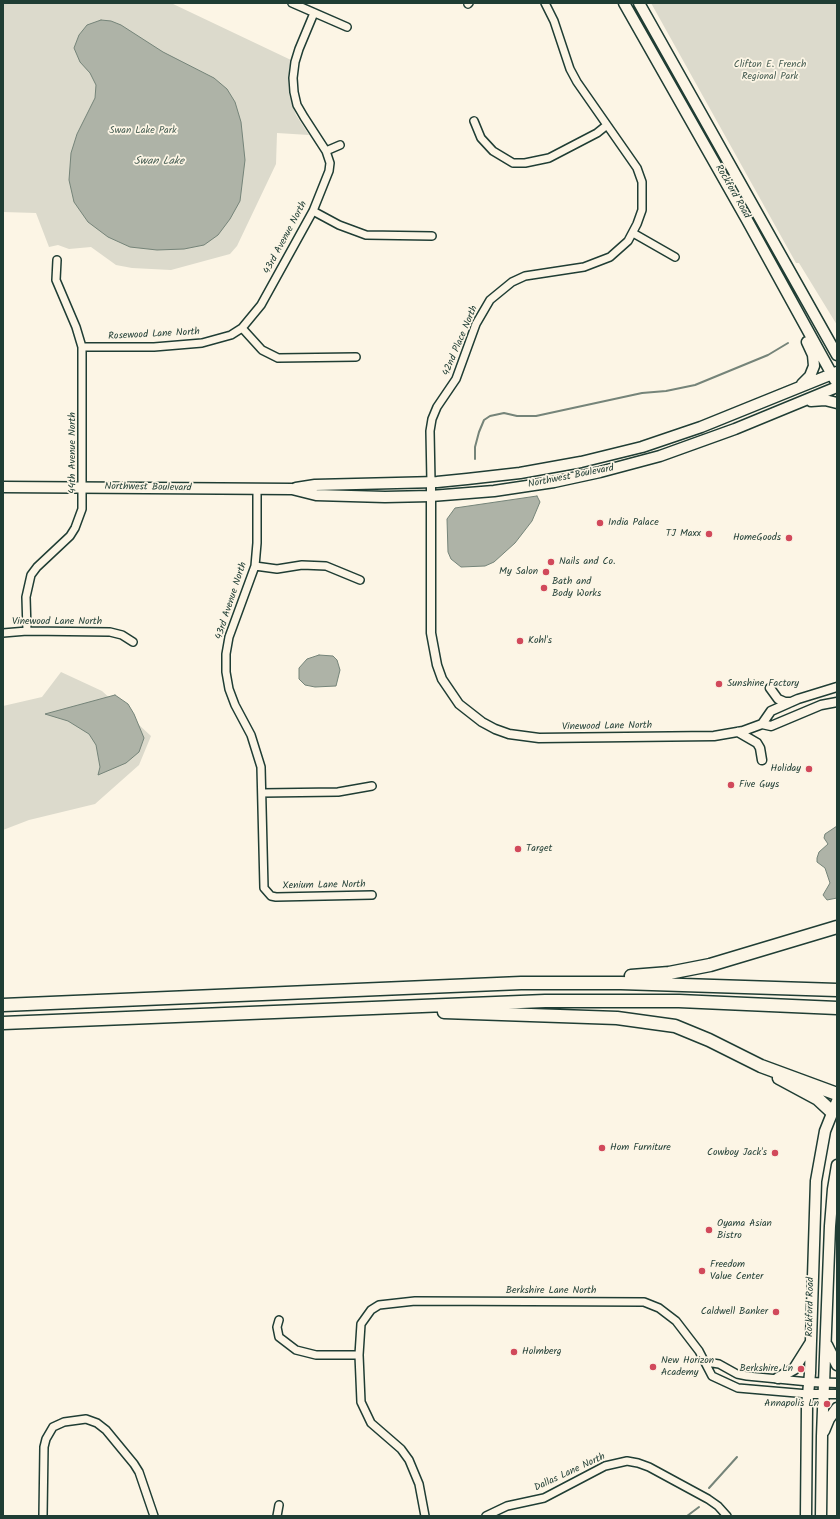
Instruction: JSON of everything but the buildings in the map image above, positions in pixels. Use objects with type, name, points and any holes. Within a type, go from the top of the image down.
[{"type":"highway","points":[[549,983],[654,974],[695,968],[732,959],[837,927]]},
{"type":"highway","points":[[3,1005],[458,985],[549,983],[698,984],[837,990]]},
{"type":"highway","points":[[3,1023],[545,1001],[671,1001],[837,1008]]},
{"type":"highway","points":[[405,1006],[422,1012],[617,1018],[675,1026],[691,1032],[761,1066],[837,1094]]},
{"type":"highway","points":[[761,1066],[775,1076],[834,1106]]},
{"type":"main road","name":"Rockford Road","points":[[624,3],[835,376]]},
{"type":"main road","name":"Rockford Road","points":[[639,3],[837,355]]},
{"type":"main road","points":[[795,307],[794,318],[813,355],[814,362],[810,376],[798,388]]},
{"type":"main road","points":[[824,331],[837,345]]},
{"type":"main road","name":"Northwest Boulevard","points":[[3,487],[292,489],[315,484],[431,482],[520,473],[613,455],[701,427],[798,388],[835,376]]},
{"type":"main road","name":"Northwest Boulevard","points":[[292,489],[316,495],[431,496],[524,487],[600,472],[690,446],[837,387]]},
{"type":"main road","points":[[799,402],[825,400],[837,404]]},
{"type":"main road","name":"Rockford Road","points":[[806,1516],[808,1394],[810,1382],[816,1181],[825,1131],[834,1106]]},
{"type":"main road","name":"Rockford Road","points":[[821,1516],[822,1436],[830,1208],[837,1166]]},
{"type":"main road","points":[[778,1378],[794,1369],[810,1342]]},
{"type":"main road","points":[[825,1342],[837,1365]]},
{"type":"main road","points":[[822,1436],[829,1419],[837,1408]]},
{"type":"street","points":[[292,3],[347,27]]},
{"type":"street","name":"42nd Place North","points":[[459,704],[442,679],[433,650],[431,633],[430,431],[432,419],[437,407],[456,380],[476,324],[490,300],[506,286],[525,276],[584,267],[605,260],[621,248],[633,233],[642,210],[642,182],[638,168],[607,125],[570,69],[554,21],[545,3]]},
{"type":"street","name":"43rd Avenue North","points":[[242,328],[256,313],[313,211],[329,170],[330,163],[326,151],[304,117],[294,92],[293,78],[295,62],[314,13]]},
{"type":"street","points":[[474,121],[481,138],[493,151],[502,158],[519,163],[537,162],[549,158],[597,133],[607,125]]},
{"type":"street","points":[[326,151],[340,145]]},
{"type":"street","points":[[313,211],[339,226],[366,235],[432,236]]},
{"type":"street","points":[[633,233],[675,257]]},
{"type":"street","name":"44th Avenue North","points":[[27,630],[26,597],[31,575],[37,567],[70,536],[75,528],[82,509],[82,347],[76,327],[56,280],[57,260]]},
{"type":"street","points":[[242,328],[262,350],[278,358],[356,358]]},
{"type":"street","name":"Rosewood Lane North","points":[[82,347],[154,347],[202,343],[231,335],[242,328]]},
{"type":"street","name":"43rd Avenue North","points":[[257,489],[257,543],[255,566],[229,637],[226,654],[226,672],[229,689],[235,705],[251,735],[261,767],[264,888],[270,896],[276,897]]},
{"type":"street","points":[[255,566],[277,569],[302,565],[320,566],[339,571],[360,580]]},
{"type":"street","name":"Vinewood Lane North","points":[[3,633],[27,630],[110,632],[122,635],[133,642]]},
{"type":"street","points":[[762,724],[771,711],[792,702],[837,687]]},
{"type":"street","points":[[770,688],[778,699],[785,702],[792,702]]},
{"type":"street","name":"Vinewood Lane North","points":[[459,704],[482,722],[495,729],[524,736],[700,736],[738,732],[762,724],[771,726],[821,705],[837,702]]},
{"type":"street","points":[[738,732],[757,743],[760,748],[762,760]]},
{"type":"street","points":[[262,793],[338,792],[372,786]]},
{"type":"street","name":"Xenium Lane North","points":[[276,897],[372,895]]},
{"type":"street","name":"Berkshire Lane North","points":[[359,1355],[361,1324],[371,1310],[379,1305],[388,1303],[415,1301],[644,1302],[667,1313],[676,1321],[706,1362],[712,1376],[738,1388],[808,1394]]},
{"type":"street","points":[[279,1320],[277,1327],[279,1337],[296,1350],[316,1355],[359,1355],[359,1390],[365,1413],[371,1423],[401,1449],[409,1460],[419,1484],[426,1516]]},
{"type":"street","points":[[706,1362],[719,1364],[737,1374],[747,1376],[837,1383]]},
{"type":"street","points":[[808,1394],[837,1394]]},
{"type":"street","points":[[43,1516],[44,1447],[46,1439],[54,1427],[64,1422],[86,1419],[97,1423],[106,1430],[134,1464],[139,1472],[154,1516]]},
{"type":"street","name":"Dallas Lane North","points":[[486,1516],[507,1506],[544,1498],[605,1466],[616,1463],[638,1463],[708,1499],[718,1506],[726,1516]]},
{"type":"street","points":[[277,1516],[279,1505]]},
{"type":"green space","name":"Swan Lake Park","points":[[3,3],[171,3],[291,60],[288,79],[289,94],[296,115],[309,135],[277,133],[276,164],[237,246],[230,254],[171,270],[132,268],[116,265],[91,247],[69,249],[58,245],[49,247],[36,213],[3,212]]},
{"type":"green space","name":"Clifton E. French Regional Park","points":[[651,3],[837,3],[837,325],[799,263],[796,263]]},
{"type":"green space","points":[[61,672],[102,691],[151,736],[139,765],[95,804],[29,820],[3,830],[3,706],[42,697]]},
{"type":"water","name":"Swan Lake","points":[[101,20],[111,21],[121,25],[163,52],[214,78],[227,89],[235,102],[241,122],[245,160],[240,201],[230,219],[218,235],[204,245],[184,249],[157,250],[130,247],[108,237],[88,222],[74,202],[69,180],[71,153],[77,134],[95,98],[96,85],[90,73],[80,62],[74,48],[79,35],[87,25]]},
{"type":"water","points":[[537,496],[540,502],[532,521],[515,543],[494,562],[485,566],[461,567],[451,559],[448,552],[447,519],[455,508]]},
{"type":"water","points":[[319,655],[333,656],[337,660],[340,670],[336,686],[315,687],[305,685],[299,679],[299,668],[307,659]]},
{"type":"water","points":[[115,695],[128,704],[144,738],[139,752],[126,763],[98,775],[100,767],[96,745],[89,734],[68,721],[45,714]]},
{"type":"water","points":[[837,826],[837,898],[827,900],[823,895],[830,883],[825,868],[817,862],[817,858],[819,852],[828,844],[824,838],[825,834]]},
{"type":"waterway","points":[[475,459],[475,447],[479,432],[484,420],[490,416],[504,413],[517,416],[536,416],[642,393],[666,391],[695,385],[768,355],[788,343]]},
{"type":"waterway","points":[[709,1488],[737,1457]]},
{"type":"waterway","points":[[687,1516],[699,1507]]},
{"type":"place","name":"India Palace","points":[[600,523]]},
{"type":"place","name":"TJ Maxx","points":[[709,534]]},
{"type":"place","name":"HomeGoods","points":[[789,538]]},
{"type":"place","name":"Nails and Co.","points":[[551,562]]},
{"type":"place","name":"My Salon","points":[[546,572]]},
{"type":"place","name":"Bath and Body Works","points":[[544,588]]},
{"type":"place","name":"Kohl's","points":[[520,641]]},
{"type":"place","name":"Sunshine Factory","points":[[719,684]]},
{"type":"place","name":"Holiday","points":[[809,769]]},
{"type":"place","name":"Five Guys","points":[[731,785]]},
{"type":"place","name":"Target","points":[[518,849]]},
{"type":"place","name":"Hom Furniture","points":[[602,1148]]},
{"type":"place","name":"Cowboy Jack's","points":[[775,1153]]},
{"type":"place","name":"Oyama Asian Bistro","points":[[709,1230]]},
{"type":"place","name":"Freedom Value Center","points":[[702,1271]]},
{"type":"place","name":"Caldwell Banker","points":[[776,1312]]},
{"type":"place","name":"Holmberg","points":[[514,1352]]},
{"type":"place","name":"New Horizon Academy","points":[[653,1367]]},
{"type":"place","name":"Berkshire Ln","points":[[801,1369]]},
{"type":"place","name":"Annapolis Ln","points":[[827,1404]]}]
